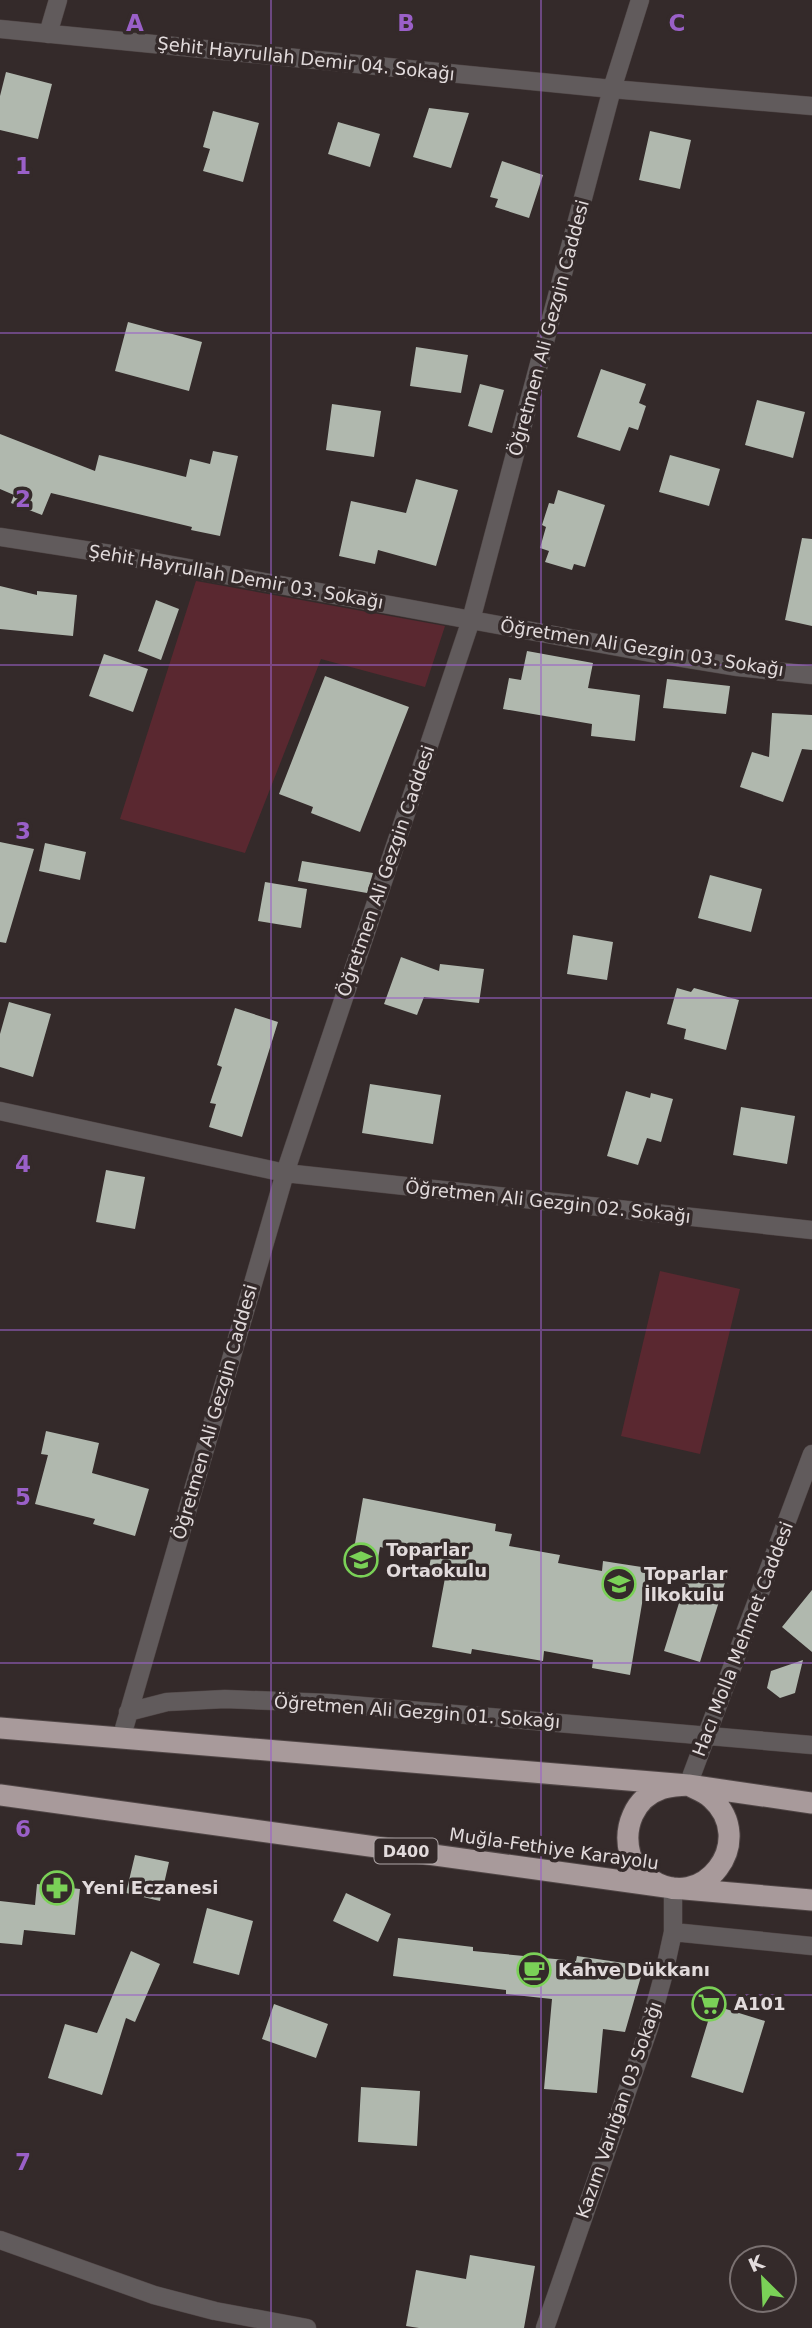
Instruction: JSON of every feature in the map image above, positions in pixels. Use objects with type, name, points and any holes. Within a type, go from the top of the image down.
[{"type":"highway","points":[[0,1728],[688,1784],[812,1803]]},
{"type":"highway","points":[[688,1784],[709,1796],[721,1808],[728,1823],[729,1839],[726,1856],[718,1870],[690,1887],[673,1888],[656,1884],[642,1874],[632,1860],[627,1844],[628,1826],[635,1810],[646,1797],[661,1789],[688,1784]]},
{"type":"highway","name":"Muğla-Fethiye Karayolu","points":[[0,1795],[673,1888],[812,1900]]},
{"type":"street","points":[[48,34],[58,0]]},
{"type":"street","name":"Öğretmen Ali Gezgin Caddesi","points":[[121,1739],[285,1173],[471,620],[612,89],[640,0]]},
{"type":"street","name":"Şehit Hayrullah Demir 04. Sokağı","points":[[0,29],[812,106]]},
{"type":"street","name":"Şehit Hayrullah Demir 03. Sokağı","points":[[0,537],[117,555],[471,620]]},
{"type":"street","name":"Öğretmen Ali Gezgin 03. Sokağı","points":[[471,620],[663,655],[812,675]]},
{"type":"street","name":"Öğretmen Ali Gezgin 02. Sokağı","points":[[0,1111],[285,1173],[812,1230]]},
{"type":"street","name":"Hacı Molla Mehmet Caddesi","points":[[688,1784],[812,1454]]},
{"type":"street","name":"Öğretmen Ali Gezgin 01. Sokağı","points":[[128,1712],[167,1702],[225,1699],[289,1701],[812,1745]]},
{"type":"street","name":"Kazım Varlığan 03 Sokağı","points":[[545,2328],[649,2028],[673,1932],[673,1888]]},
{"type":"street","points":[[673,1932],[812,1946]]},
{"type":"street","points":[[0,2240],[154,2295],[215,2311],[307,2328]]},
{"type":"shaded area","points":[[196,581],[445,626],[425,687],[321,659],[245,853],[120,819]]},
{"type":"shaded area","points":[[660,1271],[740,1289],[700,1454],[621,1436]]},
{"type":"building","points":[[6,72],[52,84],[38,139],[0,130],[0,96]]},
{"type":"building","points":[[429,108],[469,113],[451,168],[413,157]]},
{"type":"building","points":[[213,111],[259,123],[243,182],[203,171],[210,149],[203,147]]},
{"type":"building","points":[[338,122],[380,134],[370,167],[328,154]]},
{"type":"building","points":[[650,131],[691,140],[680,189],[639,180]]},
{"type":"building","points":[[502,161],[543,175],[529,218],[495,207],[498,199],[490,197]]},
{"type":"building","points":[[128,322],[202,342],[189,391],[115,371]]},
{"type":"building","points":[[416,347],[468,355],[461,393],[410,386]]},
{"type":"building","points":[[601,369],[646,384],[639,403],[646,406],[638,430],[629,427],[620,451],[577,437]]},
{"type":"building","points":[[480,384],[504,390],[492,433],[468,426]]},
{"type":"building","points":[[757,400],[805,412],[793,458],[745,445]]},
{"type":"building","points":[[332,404],[381,411],[374,457],[326,450]]},
{"type":"building","points":[[0,434],[95,471],[99,455],[186,477],[190,459],[210,464],[213,451],[238,456],[220,536],[51,493],[42,515],[11,503],[14,495],[0,489]]},
{"type":"building","points":[[670,455],[720,469],[709,506],[659,492]]},
{"type":"building","points":[[416,479],[458,490],[436,566],[378,550],[375,564],[339,556],[351,501],[406,513]]},
{"type":"building","points":[[558,490],[605,505],[585,567],[574,564],[572,570],[545,562],[549,551],[540,548],[546,527],[542,525],[549,503],[554,504]]},
{"type":"building","points":[[802,538],[812,539],[812,626],[785,620]]},
{"type":"building","points":[[0,586],[37,595],[37,591],[77,595],[73,636],[0,629]]},
{"type":"building","points":[[156,600],[179,609],[161,660],[138,651]]},
{"type":"building","points":[[527,651],[593,663],[588,688],[640,695],[635,741],[591,736],[592,724],[503,709],[509,678],[521,680]]},
{"type":"building","points":[[104,654],[148,669],[133,712],[89,696]]},
{"type":"building","points":[[325,676],[409,707],[360,832],[311,813],[313,807],[279,794]]},
{"type":"building","points":[[667,679],[730,686],[726,714],[663,708]]},
{"type":"building","points":[[772,713],[812,715],[812,750],[802,749],[783,802],[740,787],[752,752],[769,757]]},
{"type":"building","points":[[0,842],[34,849],[6,943],[0,942]]},
{"type":"building","points":[[45,843],[86,852],[80,880],[39,871]]},
{"type":"building","points":[[302,861],[373,873],[367,893],[298,881]]},
{"type":"building","points":[[710,875],[762,889],[751,932],[698,918]]},
{"type":"building","points":[[265,882],[307,889],[301,928],[258,921]]},
{"type":"building","points":[[573,935],[613,942],[607,980],[567,974]]},
{"type":"building","points":[[401,957],[439,971],[440,964],[484,969],[479,1003],[424,997],[417,1015],[384,1004]]},
{"type":"building","points":[[677,988],[691,992],[694,988],[739,1000],[726,1050],[684,1039],[686,1029],[667,1024]]},
{"type":"building","points":[[9,1002],[51,1014],[33,1077],[0,1067],[0,1034]]},
{"type":"building","points":[[235,1008],[278,1022],[242,1137],[209,1127],[216,1104],[210,1103],[222,1067],[217,1065]]},
{"type":"building","points":[[370,1084],[441,1095],[433,1144],[362,1133]]},
{"type":"building","points":[[626,1091],[650,1098],[651,1093],[673,1099],[661,1142],[647,1138],[638,1165],[607,1156]]},
{"type":"building","points":[[741,1107],[795,1116],[787,1164],[733,1155]]},
{"type":"building","points":[[106,1170],[145,1177],[135,1229],[96,1222]]},
{"type":"building","points":[[46,1431],[99,1443],[92,1473],[149,1489],[135,1536],[93,1524],[95,1519],[35,1504],[48,1455],[41,1454]]},
{"type":"building","points":[[363,1498],[496,1524],[495,1531],[512,1534],[509,1546],[560,1555],[558,1563],[602,1571],[603,1561],[648,1568],[630,1675],[592,1668],[593,1660],[544,1651],[543,1661],[472,1649],[471,1654],[432,1647],[445,1578],[428,1574],[431,1557],[380,1547],[377,1565],[352,1560]]},
{"type":"building","points":[[705,1566],[728,1573],[700,1662],[664,1651],[689,1571],[702,1575]]},
{"type":"building","points":[[812,1590],[812,1652],[782,1627]]},
{"type":"building","points":[[803,1660],[795,1693],[780,1698],[767,1688],[771,1671]]},
{"type":"building","points":[[135,1855],[169,1862],[160,1901],[126,1893]]},
{"type":"building","points":[[37,1884],[80,1889],[75,1935],[24,1930],[22,1945],[0,1943],[0,1901],[35,1905]]},
{"type":"building","points":[[346,1893],[391,1914],[378,1942],[333,1921]]},
{"type":"building","points":[[207,1908],[253,1921],[239,1975],[193,1963]]},
{"type":"building","points":[[398,1938],[473,1947],[473,1951],[576,1961],[577,1956],[644,1966],[625,2032],[603,2029],[597,2093],[544,2089],[552,1999],[506,1994],[506,1990],[393,1976]]},
{"type":"building","points":[[131,1951],[160,1964],[135,2022],[126,2018],[102,2095],[48,2078],[65,2024],[97,2033]]},
{"type":"building","points":[[274,2004],[328,2024],[316,2058],[262,2039]]},
{"type":"building","points":[[713,2005],[765,2021],[743,2093],[691,2077]]},
{"type":"building","points":[[361,2087],[420,2091],[417,2146],[358,2142]]},
{"type":"building","points":[[470,2255],[535,2266],[524,2328],[406,2326],[416,2270],[466,2279]]},
{"type":"place","name":"Toparlar Ortaokulu","points":[[361,1560]]},
{"type":"place","name":"Toparlar İlkokulu","points":[[619,1584]]},
{"type":"place","name":"Yeni Eczanesi","points":[[57,1888]]},
{"type":"place","name":"Kahve Dükkanı","points":[[534,1970]]},
{"type":"place","name":"A101","points":[[709,2004]]}]
